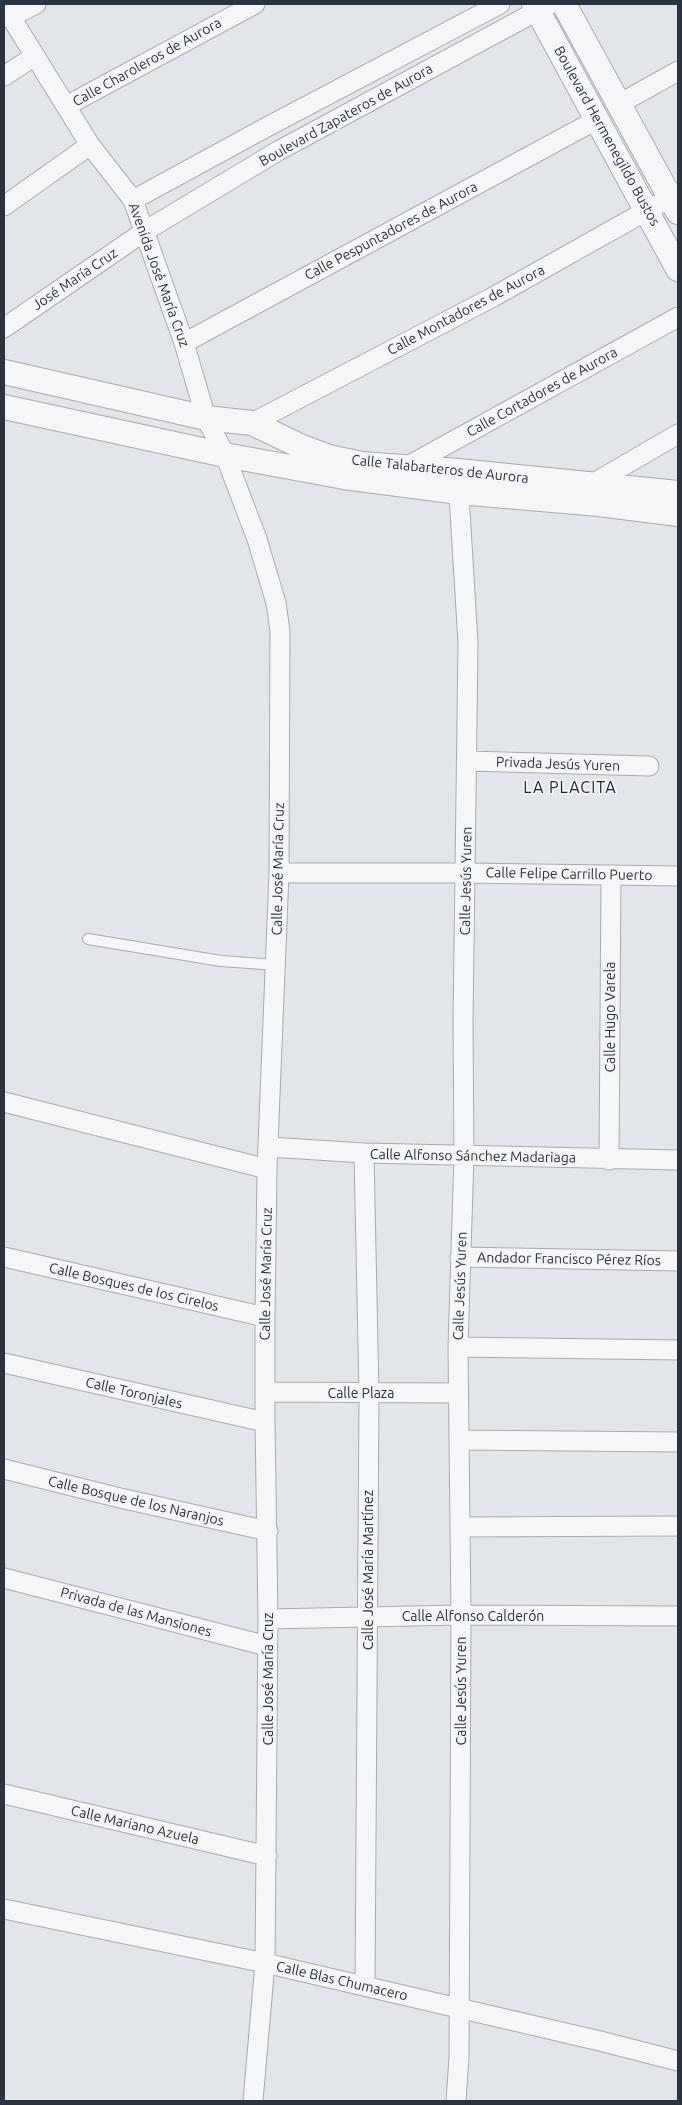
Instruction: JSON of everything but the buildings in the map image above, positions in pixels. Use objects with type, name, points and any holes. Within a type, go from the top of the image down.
[{"type":"street","points":[[8,11],[36,4]]},
{"type":"street","name":"Calle Charoleros de Aurora","points":[[66,106],[255,4]]},
{"type":"street","name":"Boulevard Zapateros de Aurora","points":[[133,200],[500,4]]},
{"type":"street","name":"Boulevard Hermenegildo Bustos","points":[[564,4],[619,104],[676,201]]},
{"type":"street","name":"Boulevard Zapateros de Aurora","points":[[146,231],[278,151],[541,6]]},
{"type":"street","name":"Boulevard Hermenegildo Bustos","points":[[541,6],[598,120],[678,269]]},
{"type":"street","name":"Avenida José María Cruz","points":[[8,11],[90,145],[133,200],[146,231],[184,343],[206,418],[226,455]]},
{"type":"street","points":[[4,76],[35,56]]},
{"type":"street","points":[[619,104],[678,71]]},
{"type":"street","name":"Calle Pespuntadores de Aurora","points":[[184,343],[598,120]]},
{"type":"street","points":[[265,128],[278,151]]},
{"type":"street","points":[[4,206],[90,145]]},
{"type":"street","name":"Calle Montadores de Aurora","points":[[252,423],[493,297],[647,211],[676,201]]},
{"type":"street","name":"José María Cruz","points":[[4,328],[146,231]]},
{"type":"street","name":"Calle Cortadores de Aurora","points":[[406,467],[678,317]]},
{"type":"street","name":"Calle Talabarteros de Aurora","points":[[4,372],[206,418],[252,423],[302,447],[362,464],[406,467],[458,481],[599,504],[678,514]]},
{"type":"street","name":"Calle Talabarteros de Aurora","points":[[4,407],[226,455],[344,477],[592,484],[678,492]]},
{"type":"street","points":[[592,484],[678,434]]},
{"type":"street","name":"Calle José María Cruz","points":[[226,455],[263,556],[276,603],[280,631],[277,965],[267,1168],[265,1317],[264,1422],[268,1531],[267,1856],[265,1963],[254,2101]]},
{"type":"street","name":"Calle Jesús Yuren","points":[[456,2101],[459,2057],[461,1615],[458,1346],[464,1156],[463,1022],[468,643],[458,481]]},
{"type":"street","name":"Privada Jesús Yuren","points":[[467,761],[649,766]]},
{"type":"street","name":"Calle Felipe Carrillo Puerto","points":[[279,873],[678,876]]},
{"type":"street","name":"Calle Hugo Varela","points":[[609,1160],[611,875]]},
{"type":"street","points":[[4,1102],[267,1168]]},
{"type":"street","name":"Calle Alfonso Sánchez Madariaga","points":[[269,1147],[364,1153],[609,1160],[678,1160]]},
{"type":"street","name":"Calle José María Martínez","points":[[364,1153],[369,1394],[365,1986]]},
{"type":"street","name":"Andador Francisco Pérez Ríos","points":[[460,1257],[678,1261]]},
{"type":"street","name":"Calle Bosques de los Cirelos","points":[[4,1258],[265,1317]]},
{"type":"street","points":[[458,1346],[678,1350]]},
{"type":"street","name":"Calle Toronjales","points":[[4,1363],[264,1422]]},
{"type":"street","name":"Calle Plaza","points":[[265,1392],[458,1393]]},
{"type":"street","points":[[459,1440],[678,1442]]},
{"type":"street","name":"Calle Bosque de los Naranjos","points":[[4,1470],[268,1531]]},
{"type":"street","points":[[460,1527],[678,1526]]},
{"type":"street","name":"Privada de las Mansiones","points":[[4,1578],[268,1646]]},
{"type":"street","name":"Calle Alfonso Calderón","points":[[268,1619],[461,1615],[678,1616]]},
{"type":"street","name":"Calle Mariano Azuela","points":[[4,1794],[267,1856]]},
{"type":"street","name":"Calle Blas Chumacero","points":[[4,1909],[265,1963],[678,2061]]},
{"type":"lane","points":[[88,939],[221,961],[277,965]]},
{"type":"district","name":"LA PLACITA","points":[[570,788]]}]
